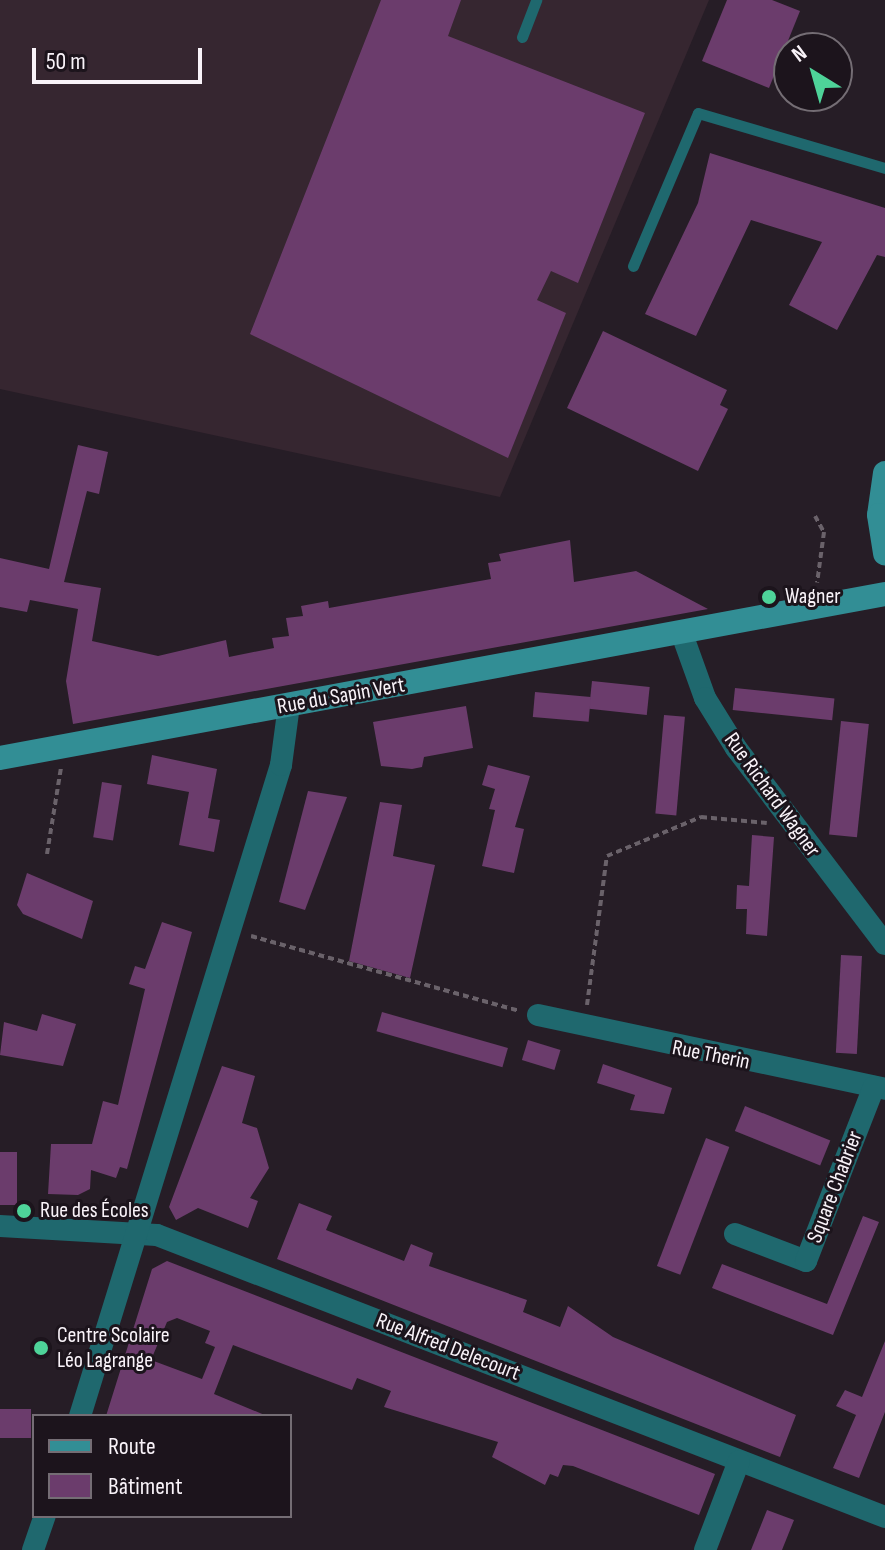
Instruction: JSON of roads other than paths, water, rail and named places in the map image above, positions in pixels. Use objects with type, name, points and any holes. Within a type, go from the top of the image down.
[{"type":"street","points":[[885,473],[879,515],[885,554]]},
{"type":"street","name":"Rue du Sapin Vert","points":[[0,758],[885,594]]},
{"type":"street","name":"Rue Richard Wagner","points":[[682,634],[721,726],[885,944]]},
{"type":"street","points":[[81,1414],[142,1231],[229,929],[287,744],[289,705]]},
{"type":"street","name":"Rue Therin","points":[[538,1015],[584,1028],[880,1088]]},
{"type":"street","name":"Square Chabrier","points":[[735,1234],[806,1261],[880,1088]]},
{"type":"street","name":"Rue Alfred Delecourt","points":[[0,1226],[142,1231],[885,1517]]},
{"type":"street","points":[[705,1550],[739,1461]]},
{"type":"street","points":[[33,1550],[44,1518]]},
{"type":"lane","points":[[522,37],[536,0]]},
{"type":"lane","points":[[633,266],[698,113],[885,168]]},
{"type":"place","name":"Wagner","points":[[769,597]]},
{"type":"place","name":"Rue des Écoles","points":[[24,1211]]},
{"type":"place","name":"Centre Scolaire Léo Lagrange","points":[[41,1348]]}]
